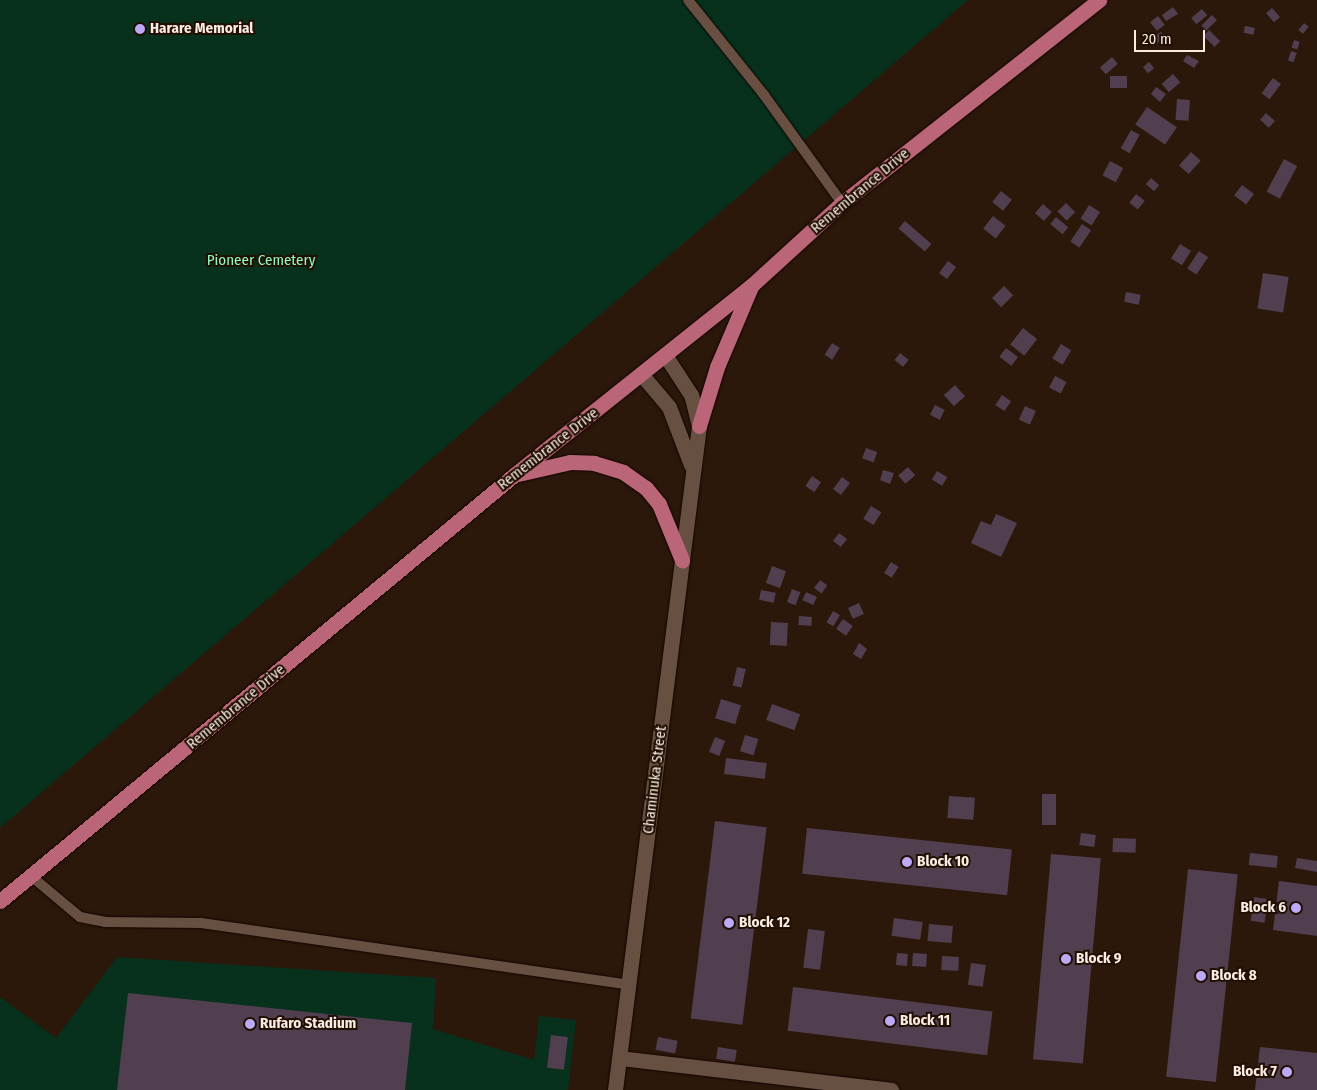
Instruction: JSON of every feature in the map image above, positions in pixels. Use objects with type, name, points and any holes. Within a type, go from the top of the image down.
[{"type":"main road","name":"Remembrance Drive","points":[[0,901],[514,475],[642,375],[665,354],[751,286],[842,203],[1099,0]]},
{"type":"main road","points":[[699,426],[717,367],[751,286]]},
{"type":"main road","points":[[514,475],[570,462],[594,463],[623,472],[646,488],[658,504],[682,560]]},
{"type":"street","points":[[665,354],[691,395],[699,426]]},
{"type":"street","points":[[642,375],[669,407],[692,469]]},
{"type":"street","name":"Chaminuka Street","points":[[615,1090],[692,469],[699,426]]},
{"type":"street","points":[[620,1058],[891,1090]]},
{"type":"lane","points":[[688,0],[764,95],[842,203]]},
{"type":"lane","points":[[31,876],[80,917],[105,922],[201,923],[629,985]]},
{"type":"green space","name":"Pioneer Cemetery","points":[[0,0],[968,0],[0,828]]},
{"type":"green space","name":"Rufaro Stadium","points":[[117,957],[436,978],[433,1029],[534,1060],[539,1016],[576,1020],[568,1090],[0,1090],[0,997],[56,1038]]},
{"type":"building","points":[[1173,7],[1178,14],[1166,21],[1162,15]]},
{"type":"building","points":[[1272,8],[1280,17],[1274,22],[1266,13]]},
{"type":"building","points":[[1202,9],[1207,15],[1196,24],[1191,18]]},
{"type":"building","points":[[1212,15],[1217,20],[1206,31],[1201,26]]},
{"type":"building","points":[[1158,16],[1165,25],[1157,31],[1150,22]]},
{"type":"building","points":[[1304,23],[1309,27],[1303,34],[1298,30]]},
{"type":"building","points":[[1245,26],[1255,28],[1253,35],[1244,33]]},
{"type":"building","points":[[1209,30],[1220,41],[1215,47],[1203,36]]},
{"type":"building","points":[[1161,32],[1165,38],[1153,46],[1149,40]]},
{"type":"building","points":[[1294,40],[1300,42],[1297,49],[1292,48]]},
{"type":"building","points":[[1291,51],[1297,53],[1294,62],[1288,61]]},
{"type":"building","points":[[1187,55],[1199,61],[1194,68],[1183,61]]},
{"type":"building","points":[[1112,57],[1118,64],[1106,74],[1100,67]]},
{"type":"building","points":[[1149,62],[1154,68],[1148,73],[1143,67]]},
{"type":"building","points":[[1173,74],[1180,82],[1169,92],[1162,84]]},
{"type":"building","points":[[1110,76],[1127,76],[1127,88],[1110,88]]},
{"type":"building","points":[[1273,78],[1281,84],[1270,99],[1262,93]]},
{"type":"building","points":[[1156,87],[1166,94],[1160,102],[1151,94]]},
{"type":"building","points":[[1177,99],[1190,100],[1189,121],[1176,120]]},
{"type":"building","points":[[1147,107],[1177,127],[1165,145],[1135,124]]},
{"type":"building","points":[[1266,113],[1275,121],[1269,128],[1260,120]]},
{"type":"building","points":[[1131,130],[1140,135],[1130,153],[1121,148]]},
{"type":"building","points":[[1191,152],[1201,161],[1189,174],[1179,165]]},
{"type":"building","points":[[1284,159],[1297,166],[1280,199],[1267,192]]},
{"type":"building","points":[[1110,161],[1123,168],[1116,182],[1102,175]]},
{"type":"building","points":[[1151,178],[1159,185],[1154,191],[1146,184]]},
{"type":"building","points":[[1242,185],[1254,194],[1246,204],[1234,195]]},
{"type":"building","points":[[1001,191],[1012,200],[1003,211],[992,202]]},
{"type":"building","points":[[1136,194],[1145,201],[1138,209],[1129,203]]},
{"type":"building","points":[[1066,203],[1075,212],[1067,221],[1058,211]]},
{"type":"building","points":[[1043,204],[1052,212],[1044,221],[1035,213]]},
{"type":"building","points":[[1089,205],[1100,212],[1092,225],[1081,219]]},
{"type":"building","points":[[993,216],[1006,226],[996,238],[983,229]]},
{"type":"building","points":[[1056,217],[1068,227],[1062,234],[1050,224]]},
{"type":"building","points":[[905,221],[931,244],[925,252],[898,229]]},
{"type":"building","points":[[1082,224],[1091,230],[1079,248],[1070,241]]},
{"type":"building","points":[[1180,244],[1191,251],[1182,265],[1171,258]]},
{"type":"building","points":[[1199,251],[1208,257],[1196,275],[1187,268]]},
{"type":"building","points":[[948,261],[956,267],[947,279],[939,273]]},
{"type":"building","points":[[1263,273],[1289,277],[1283,313],[1257,309]]},
{"type":"building","points":[[1004,286],[1013,295],[1001,307],[992,298]]},
{"type":"building","points":[[1126,292],[1141,295],[1139,305],[1124,302]]},
{"type":"building","points":[[1023,328],[1037,339],[1024,356],[1010,345]]},
{"type":"building","points":[[832,343],[840,348],[832,360],[825,355]]},
{"type":"building","points":[[1061,344],[1071,350],[1063,365],[1052,359]]},
{"type":"building","points":[[1006,348],[1018,357],[1011,366],[999,357]]},
{"type":"building","points":[[900,353],[909,360],[903,367],[894,360]]},
{"type":"building","points":[[1055,376],[1067,382],[1061,393],[1049,388]]},
{"type":"building","points":[[955,385],[965,396],[954,406],[944,395]]},
{"type":"building","points":[[1002,395],[1011,401],[1004,411],[995,405]]},
{"type":"building","points":[[935,405],[945,410],[940,420],[930,415]]},
{"type":"building","points":[[1025,406],[1036,411],[1030,425],[1019,420]]},
{"type":"building","points":[[866,448],[877,452],[874,462],[862,458]]},
{"type":"building","points":[[908,467],[915,475],[905,484],[898,476]]},
{"type":"building","points":[[883,470],[894,473],[890,484],[880,480]]},
{"type":"building","points":[[937,471],[947,477],[942,486],[932,480]]},
{"type":"building","points":[[812,476],[821,482],[814,492],[805,486]]},
{"type":"building","points":[[842,477],[850,483],[841,495],[833,489]]},
{"type":"building","points":[[871,506],[881,512],[874,525],[863,519]]},
{"type":"building","points":[[996,514],[1017,523],[1001,557],[971,543],[981,521],[991,525]]},
{"type":"building","points":[[839,533],[847,539],[841,547],[833,541]]},
{"type":"building","points":[[891,562],[899,567],[892,578],[884,573]]},
{"type":"building","points":[[772,566],[786,571],[780,588],[766,583]]},
{"type":"building","points":[[820,580],[827,585],[821,593],[814,588]]},
{"type":"building","points":[[792,589],[800,592],[795,605],[787,602]]},
{"type":"building","points":[[761,590],[776,593],[774,603],[759,600]]},
{"type":"building","points":[[806,592],[817,597],[813,605],[802,600]]},
{"type":"building","points":[[859,603],[864,614],[853,619],[848,608]]},
{"type":"building","points":[[833,611],[840,615],[833,626],[826,622]]},
{"type":"building","points":[[799,616],[812,617],[811,626],[798,625]]},
{"type":"building","points":[[843,619],[853,626],[846,636],[836,629]]},
{"type":"building","points":[[771,622],[788,623],[787,646],[770,645]]},
{"type":"building","points":[[859,643],[867,649],[861,659],[853,654]]},
{"type":"building","points":[[737,667],[746,669],[741,688],[733,686]]},
{"type":"building","points":[[721,699],[741,705],[735,724],[715,718]]},
{"type":"building","points":[[772,704],[800,714],[794,730],[766,720]]},
{"type":"building","points":[[745,735],[758,739],[753,755],[740,751]]},
{"type":"building","points":[[715,737],[725,741],[719,756],[709,752]]},
{"type":"building","points":[[726,758],[767,763],[765,779],[724,774]]},
{"type":"building","points":[[1042,794],[1056,794],[1056,825],[1042,825]]},
{"type":"building","points":[[949,796],[975,798],[973,820],[947,818]]},
{"type":"building","name":"Block 12","points":[[715,821],[767,827],[742,1025],[691,1019]]},
{"type":"building","name":"Block 10","points":[[807,828],[1012,850],[1007,895],[802,874]]},
{"type":"building","points":[[1081,833],[1096,835],[1094,847],[1079,845]]},
{"type":"building","points":[[1113,838],[1136,839],[1135,853],[1113,852]]},
{"type":"building","points":[[1250,853],[1278,856],[1277,868],[1249,865]]},
{"type":"building","name":"Block 9","points":[[1051,854],[1101,858],[1083,1064],[1033,1059]]},
{"type":"building","points":[[1297,858],[1317,861],[1317,872],[1295,868]]},
{"type":"building","name":"Block 8","points":[[1188,869],[1238,874],[1216,1082],[1166,1077]]},
{"type":"building","name":"Block 6","points":[[1279,881],[1317,886],[1317,936],[1273,930]]},
{"type":"building","points":[[1254,897],[1268,899],[1265,923],[1251,921]]},
{"type":"building","points":[[894,918],[923,922],[920,940],[891,936]]},
{"type":"building","points":[[929,924],[953,926],[951,943],[928,941]]},
{"type":"building","points":[[808,929],[825,931],[820,970],[803,968]]},
{"type":"building","points":[[897,953],[908,954],[907,966],[896,965]]},
{"type":"building","points":[[913,953],[927,954],[926,967],[912,966]]},
{"type":"building","points":[[942,956],[959,957],[958,971],[941,970]]},
{"type":"building","points":[[971,963],[986,965],[983,987],[968,985]]},
{"type":"building","name":"Block 11","points":[[793,987],[993,1011],[987,1055],[788,1031]]},
{"type":"building","points":[[128,993],[412,1023],[405,1090],[117,1090]]},
{"type":"building","points":[[551,1035],[568,1037],[564,1070],[547,1068]]},
{"type":"building","points":[[658,1037],[678,1041],[675,1054],[656,1050]]},
{"type":"building","points":[[718,1047],[737,1050],[735,1062],[716,1059]]},
{"type":"building","name":"Block 7","points":[[1260,1047],[1317,1053],[1317,1090],[1255,1090]]},
{"type":"place","name":"Harare Memorial","points":[[140,29]]},
{"type":"place","name":"Block 10","points":[[907,862]]},
{"type":"place","name":"Block 6","points":[[1296,908]]},
{"type":"place","name":"Block 12","points":[[729,923]]},
{"type":"place","name":"Block 9","points":[[1066,959]]},
{"type":"place","name":"Block 8","points":[[1201,976]]},
{"type":"place","name":"Block 11","points":[[890,1021]]},
{"type":"place","name":"Rufaro Stadium","points":[[250,1024]]},
{"type":"place","name":"Block 7","points":[[1287,1072]]}]
